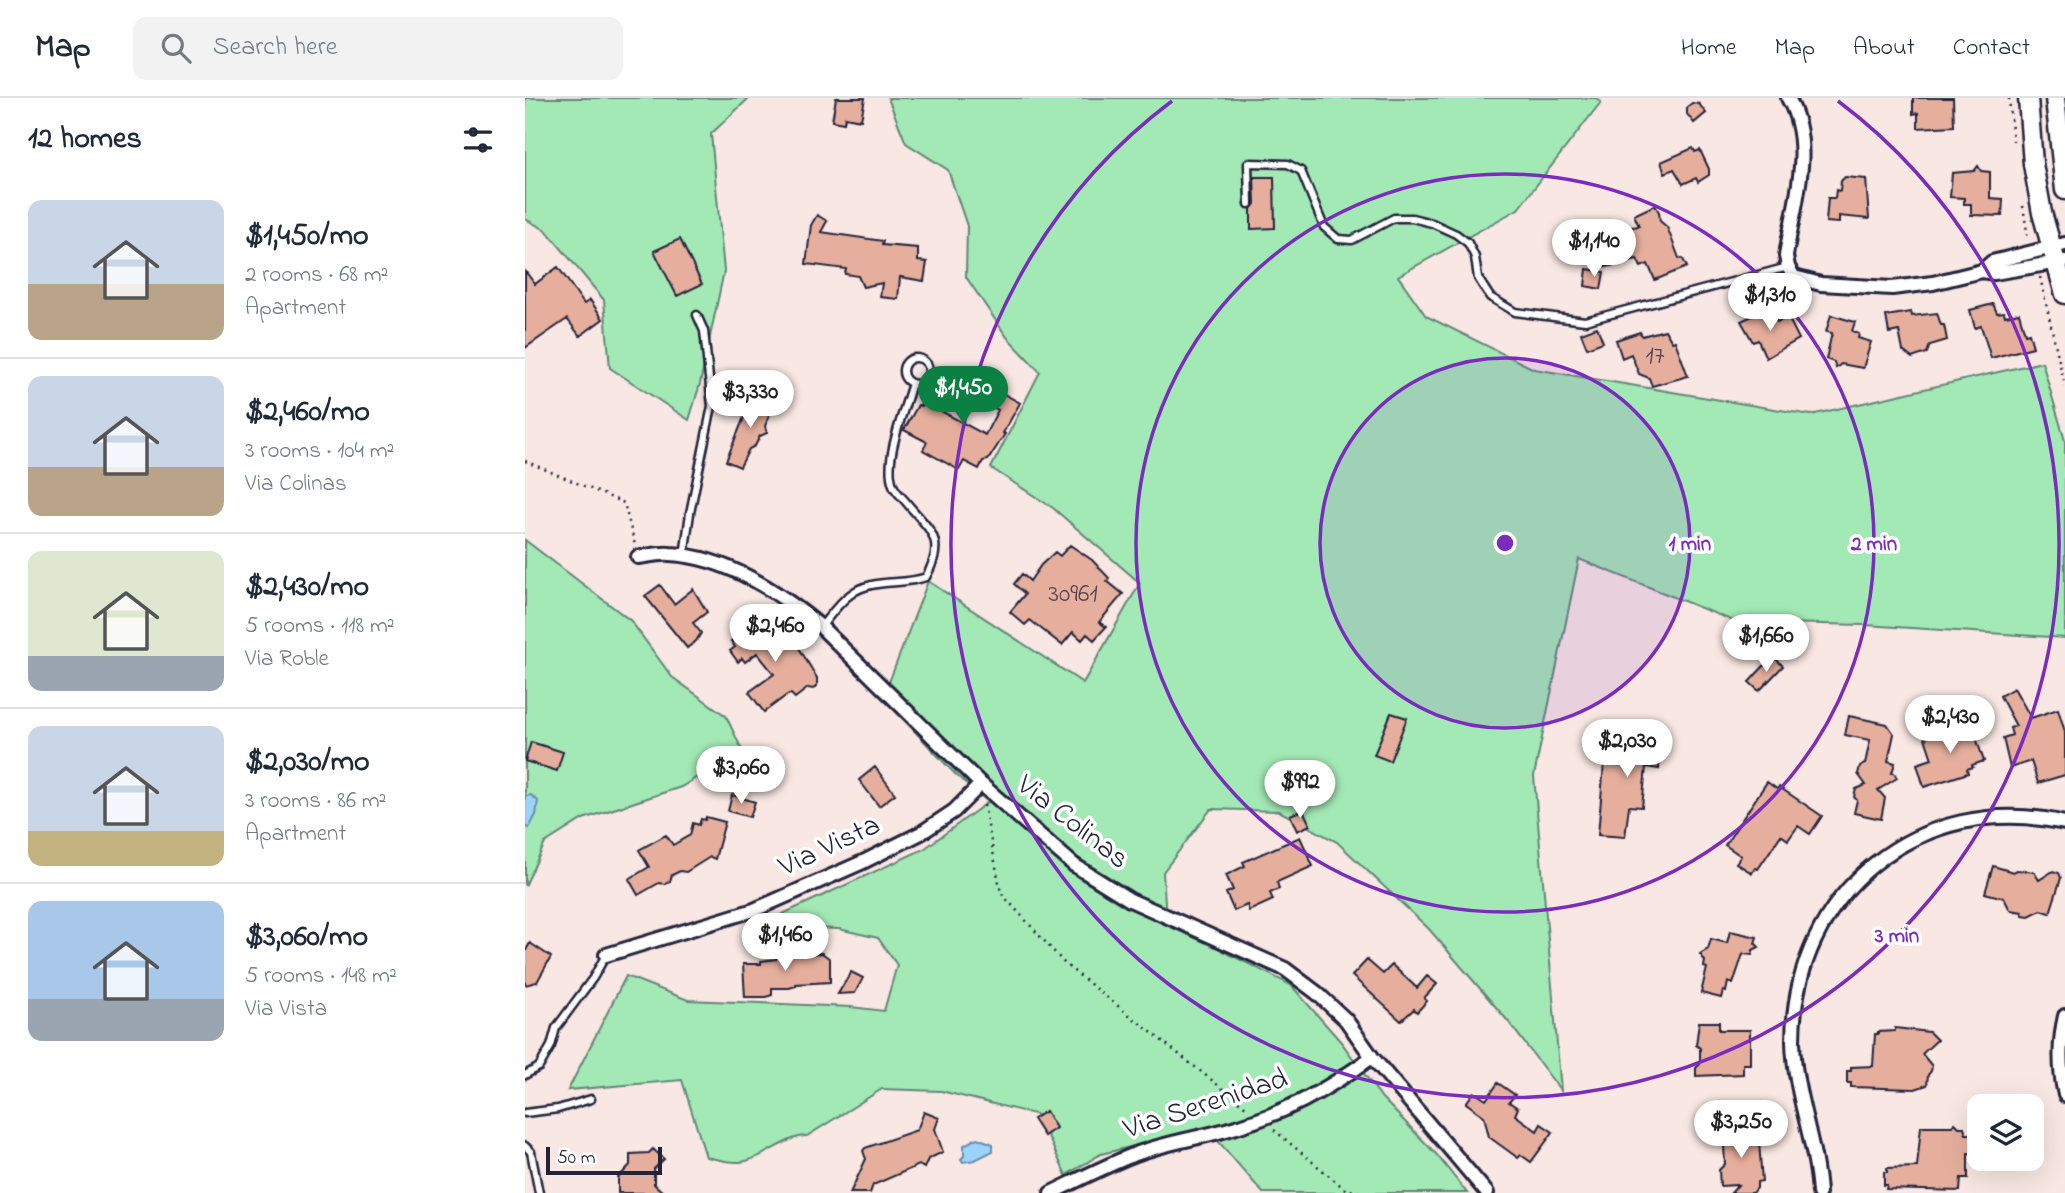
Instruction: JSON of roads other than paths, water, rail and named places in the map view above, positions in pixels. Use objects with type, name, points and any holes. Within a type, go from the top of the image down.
[{"type":"main road","points":[[2028,98],[2033,164],[2042,213],[2059,254],[2065,295]]},
{"type":"main road","points":[[2055,98],[2065,190]]},
{"type":"street","points":[[1788,98],[1795,110],[1801,142],[1801,180],[1786,256],[1794,277],[1821,284],[1892,288],[1933,283],[1982,271],[1992,262],[2059,254]]},
{"type":"street","name":"Via Colinas","points":[[638,557],[669,554],[708,560],[754,580],[821,627],[981,784],[1074,865],[1130,900],[1285,969],[1317,993],[1346,1020],[1373,1057],[1487,1193]]},
{"type":"street","name":"Via Vista","points":[[606,955],[754,910],[853,867],[921,833],[954,811],[981,784]]},
{"type":"street","points":[[1819,1193],[1796,1076],[1793,1042],[1800,985],[1816,936],[1832,908],[1850,885],[1872,865],[1923,834],[1962,821],[1999,816],[2043,818],[2065,823]]},
{"type":"street","points":[[2065,1016],[2061,1047],[2061,1078],[2065,1095]]},
{"type":"street","name":"Via Serenidad","points":[[1051,1193],[1135,1154],[1261,1120],[1291,1108],[1331,1087],[1373,1057]]},
{"type":"lane","points":[[1249,204],[1248,163],[1288,164],[1301,171],[1324,227],[1338,239],[1352,240],[1394,218],[1412,218],[1432,223],[1468,243],[1475,257],[1478,278],[1490,297],[1515,312],[1585,321],[1788,267]]},
{"type":"lane","points":[[684,556],[712,406],[704,331],[698,315]]},
{"type":"lane","points":[[911,359],[921,359],[928,365],[929,376],[922,383],[912,383],[904,377],[904,366],[911,359]]},
{"type":"lane","points":[[821,627],[851,594],[865,586],[913,583],[926,577],[934,564],[937,548],[933,534],[893,485],[892,454],[912,383]]},
{"type":"lane","points":[[525,1076],[539,1067],[551,1046],[556,1028],[593,978],[606,955]]},
{"type":"lane","points":[[525,1113],[558,1109],[591,1099]]},
{"type":"lane","points":[[525,1146],[531,1152],[539,1193]]},
{"type":"water","points":[[531,795],[538,801],[536,815],[529,828],[525,827],[525,796]]},
{"type":"water","points":[[977,1138],[993,1144],[993,1151],[975,1160],[963,1162],[961,1159],[964,1156],[964,1145]]}]
